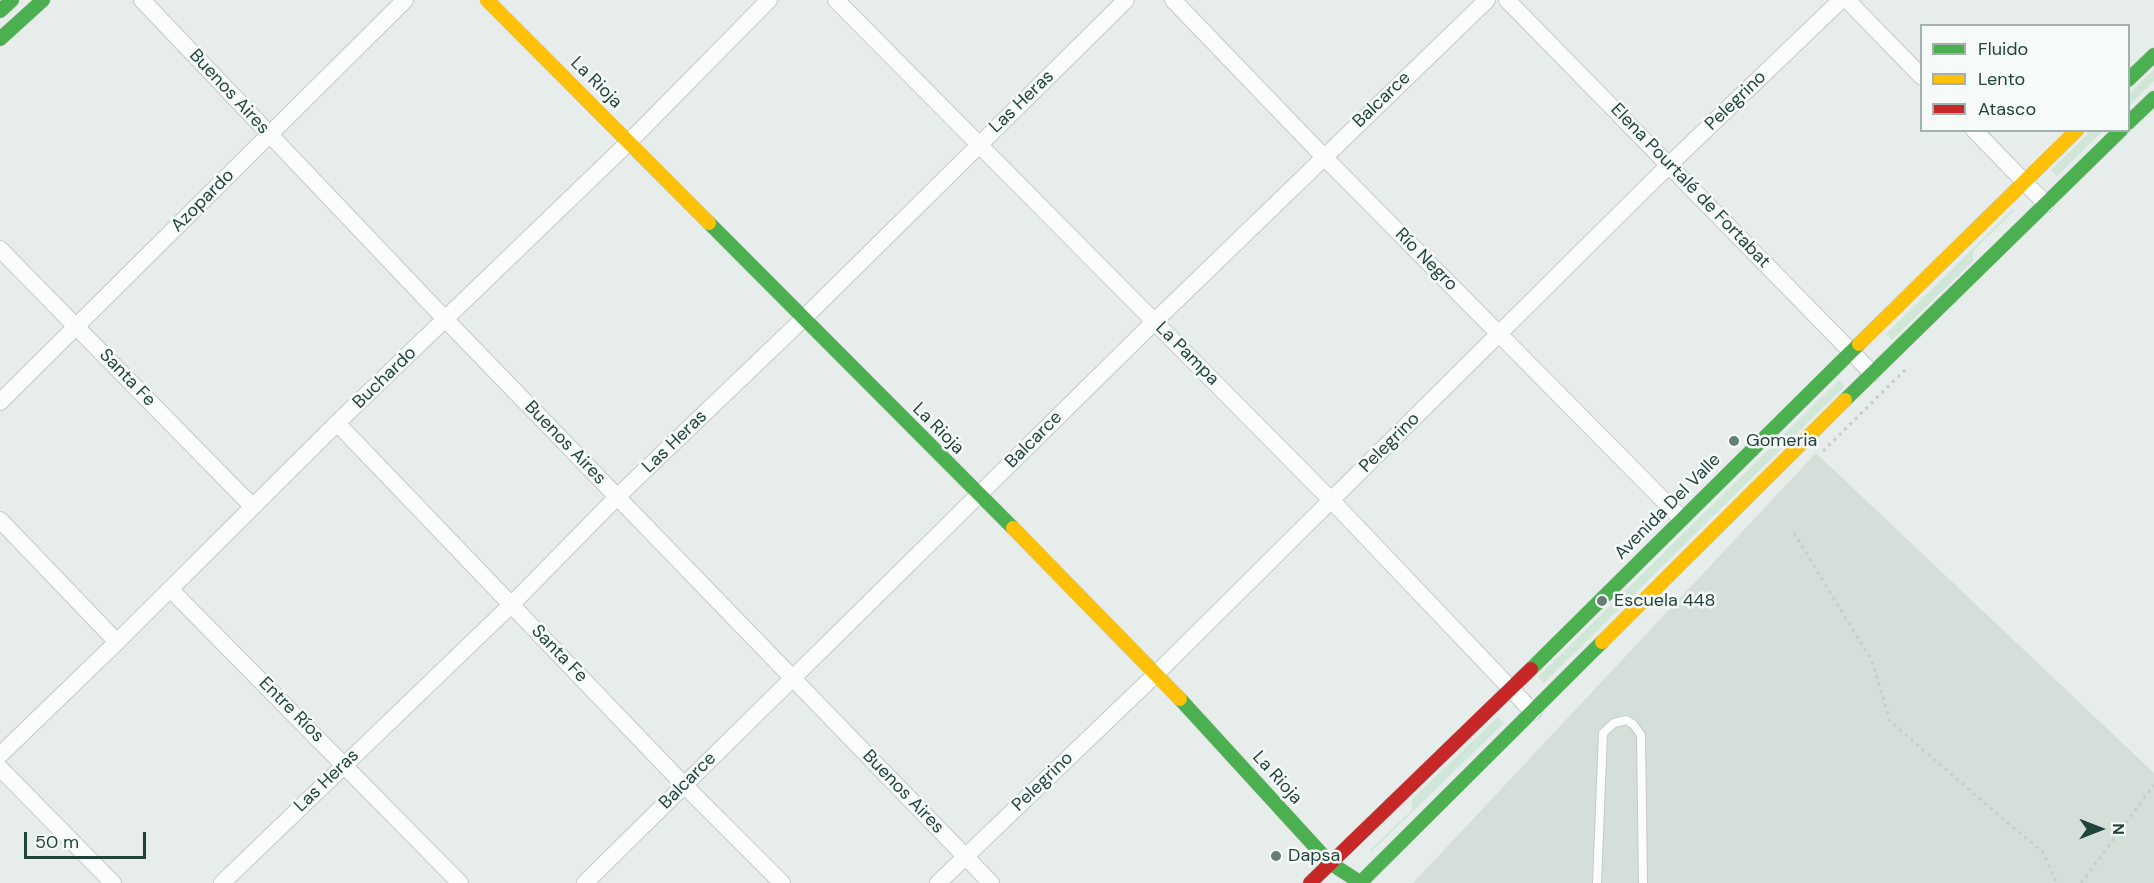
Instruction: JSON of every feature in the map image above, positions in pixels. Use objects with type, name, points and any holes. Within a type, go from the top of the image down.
[{"type":"main road","points":[[0,11],[12,0]]},
{"type":"main road","points":[[0,39],[43,0]]},
{"type":"main road","name":"La Rioja","points":[[487,0],[1157,673],[1330,863],[1361,883]]},
{"type":"main road","points":[[2130,78],[2154,55]]},
{"type":"main road","points":[[2130,121],[2154,98]]},
{"type":"main road","name":"Avenida Del Valle","points":[[1310,883],[1511,689],[1681,518],[2075,132]]},
{"type":"main road","points":[[1361,883],[1872,374],[2119,132]]},
{"type":"street","name":"Buenos Aires","points":[[142,0],[446,320],[992,883]]},
{"type":"street","name":"Azopardo","points":[[0,402],[405,0]]},
{"type":"street","name":"Buchardo","points":[[0,755],[337,423],[629,142],[769,0]]},
{"type":"street","name":"La Pampa","points":[[836,0],[1332,501],[1533,712]]},
{"type":"street","name":"Las Heras","points":[[222,883],[511,605],[617,497],[803,319],[1126,0]]},
{"type":"street","name":"Río Negro","points":[[1173,0],[1324,157],[1681,518]]},
{"type":"street","name":"Balcarce","points":[[585,883],[1155,321],[1487,0]]},
{"type":"street","name":"Elena Pourtalé de Fortabat","points":[[1507,0],[1872,374]]},
{"type":"street","name":"Pelegrino","points":[[938,883],[1157,673],[1669,165],[1841,0]]},
{"type":"street","points":[[1847,0],[1920,74]]},
{"type":"street","points":[[1976,132],[2046,204]]},
{"type":"street","name":"Santa Fe","points":[[0,249],[253,507]]},
{"type":"street","name":"Santa Fe","points":[[337,423],[684,785],[782,883]]},
{"type":"street","points":[[0,520],[117,642]]},
{"type":"street","name":"Entre Ríos","points":[[170,590],[460,883]]},
{"type":"street","points":[[0,768],[113,883]]},
{"type":"lane","points":[[1598,883],[1603,733],[1614,723],[1626,720],[1634,724],[1641,735],[1643,883]]},
{"type":"path","points":[[1794,533],[1872,661],[1890,721],[2042,850],[2057,883]]},
{"type":"path","points":[[2081,883],[2154,785]]},
{"type":"shaded area","points":[[1816,453],[2154,773],[2154,883],[1413,883]]},
{"type":"green space","points":[[2154,69],[2154,81],[2130,105],[2130,93]]},
{"type":"green space","points":[[2090,132],[2102,132],[2057,176],[2051,170]]},
{"type":"green space","points":[[2013,209],[2015,210],[1973,251],[1973,261],[1892,340],[1886,334]]},
{"type":"green space","points":[[1839,380],[1845,386],[1544,683],[1538,677]]},
{"type":"green space","points":[[1498,717],[1504,723],[1371,852],[1370,850],[1412,810],[1412,799]]},
{"type":"traffic: fast","points":[[0,11],[12,0]]},
{"type":"traffic: fast","points":[[0,39],[43,0]]},
{"type":"traffic: fast","points":[[2130,78],[2154,55]]},
{"type":"traffic: fast","points":[[2130,121],[2154,98]]},
{"type":"traffic: fast","points":[[1845,400],[2119,132]]},
{"type":"traffic: fast","points":[[709,223],[1013,528]]},
{"type":"traffic: fast","points":[[1531,669],[1859,344]]},
{"type":"traffic: fast","points":[[1360,883],[1602,642]]},
{"type":"traffic: fast","points":[[1180,699],[1330,863],[1361,883]]},
{"type":"traffic: slow","points":[[487,0],[709,223]]},
{"type":"traffic: slow","points":[[1859,344],[2075,132]]},
{"type":"traffic: slow","points":[[1602,642],[1845,400]]},
{"type":"traffic: slow","points":[[1013,528],[1180,699]]},
{"type":"traffic: jam","points":[[1310,883],[1531,669]]},
{"type":"place","name":"Gomeria","points":[[1734,441]]},
{"type":"place","name":"Escuela 448","points":[[1602,601]]},
{"type":"place","name":"Dapsa","points":[[1276,856]]}]
